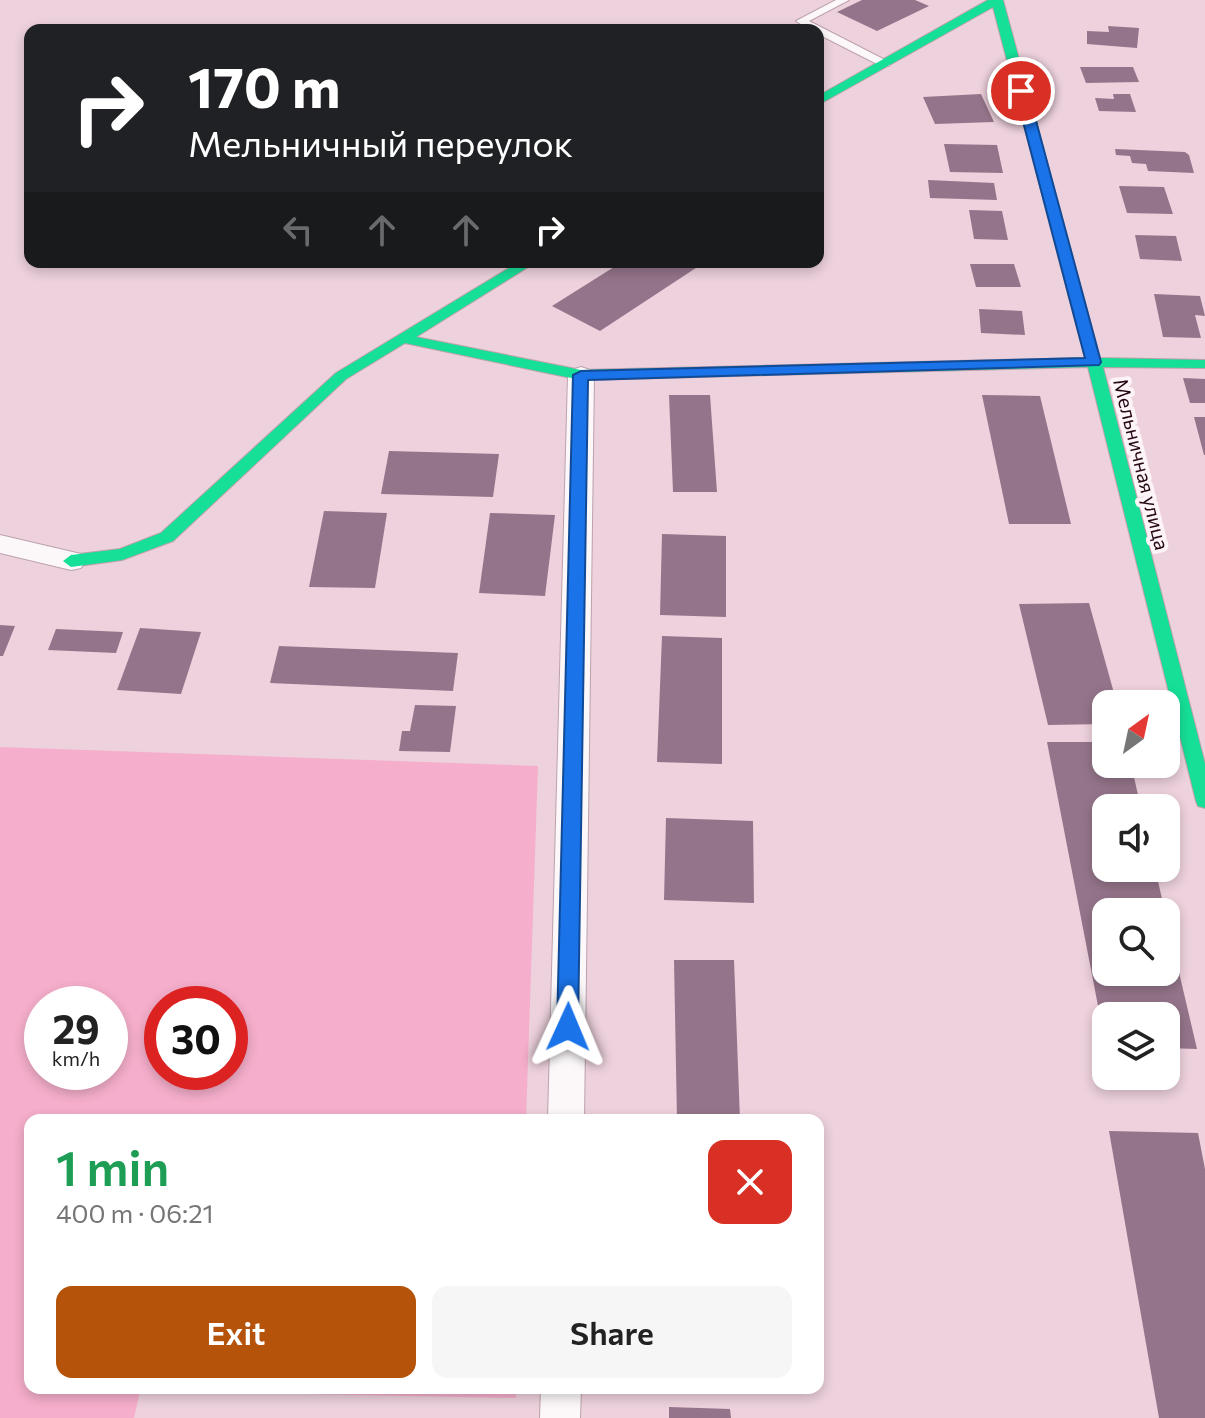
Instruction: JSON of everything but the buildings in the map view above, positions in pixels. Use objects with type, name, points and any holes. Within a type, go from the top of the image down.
[{"type":"street","points":[[824,98],[997,0]]},
{"type":"street","name":"Мельничная улица","points":[[997,0],[1094,362],[1205,801]]},
{"type":"street","points":[[0,544],[71,561],[122,554],[167,537],[341,376],[519,268]]},
{"type":"street","points":[[400,338],[581,375],[1094,362],[1205,364]]},
{"type":"street","points":[[566,1114],[581,375]]},
{"type":"street","points":[[560,1418],[561,1394]]},
{"type":"lane","points":[[807,24],[801,21],[844,0]]},
{"type":"lane","points":[[824,33],[885,64]]},
{"type":"shaded area","points":[[0,747],[538,766],[526,1114],[24,1114],[24,1394],[139,1394],[134,1418],[0,1418]]},
{"type":"shaded area","points":[[301,1394],[516,1394],[516,1398]]},
{"type":"traffic: fast","points":[[997,0],[1094,362],[1205,801]]},
{"type":"traffic: fast","points":[[824,98],[997,0]]},
{"type":"traffic: fast","points":[[71,561],[122,554],[167,537],[341,376],[519,268]]},
{"type":"traffic: fast","points":[[400,338],[581,375],[1094,362],[1205,364]]},
{"type":"route","points":[[568,1027],[581,375],[1094,362],[1021,91]]}]
